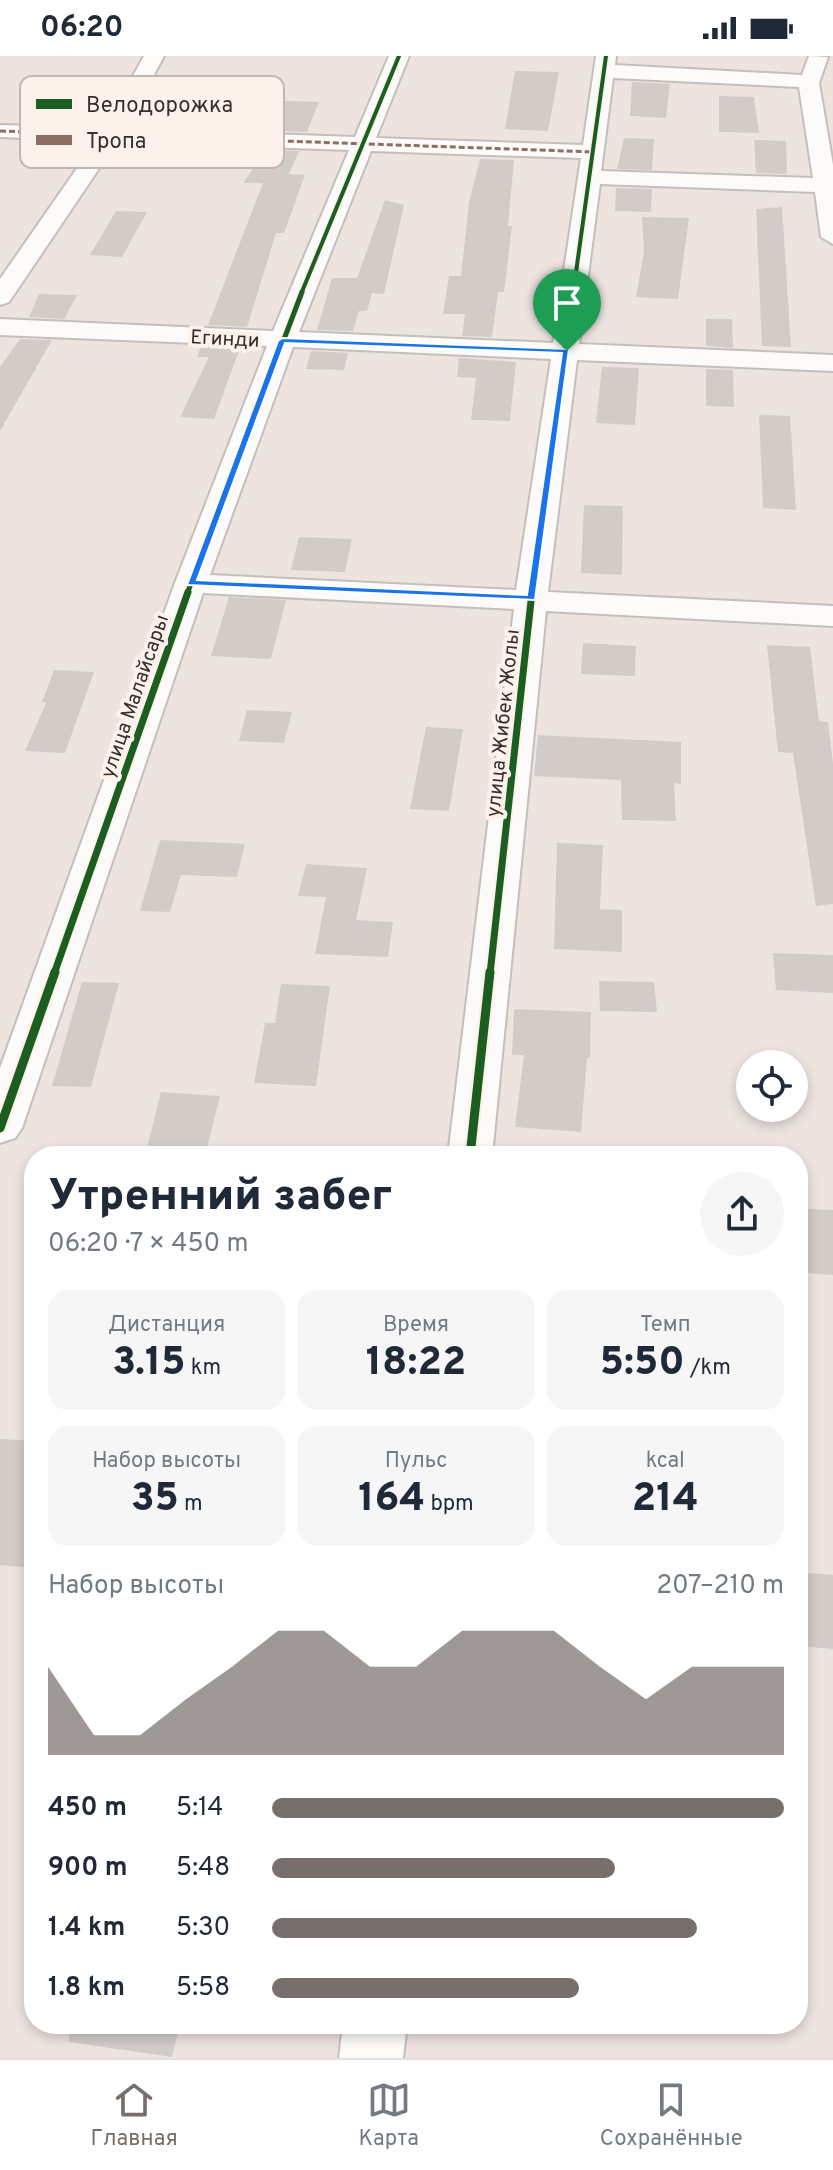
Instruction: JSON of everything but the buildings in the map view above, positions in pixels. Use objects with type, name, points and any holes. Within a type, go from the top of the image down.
[{"type":"street","points":[[143,76],[154,56]]},
{"type":"street","name":"улица Малайсары","points":[[0,1128],[191,583],[282,341],[399,56]]},
{"type":"street","points":[[819,56],[809,83],[830,186],[833,237]]},
{"type":"street","points":[[605,64],[809,83]]},
{"type":"street","name":"улица Жибек Жолы","points":[[471,1146],[531,598],[605,64]]},
{"type":"street","points":[[0,131],[20,132]]},
{"type":"street","points":[[284,141],[363,144],[830,186]]},
{"type":"street","points":[[0,297],[88,168]]},
{"type":"street","name":"Егинди","points":[[0,327],[833,363]]},
{"type":"street","points":[[191,583],[531,598],[833,616]]},
{"type":"street","points":[[371,2058],[374,2034]]},
{"type":"marked path","points":[[0,131],[20,132]]},
{"type":"marked path","points":[[284,141],[595,152]]},
{"type":"cycle path","points":[[0,1128],[191,583],[282,341],[399,56]]},
{"type":"cycle path","points":[[471,1146],[531,598],[606,56]]},
{"type":"route","points":[[282,341],[567,351],[531,598],[191,583],[282,341]]}]
